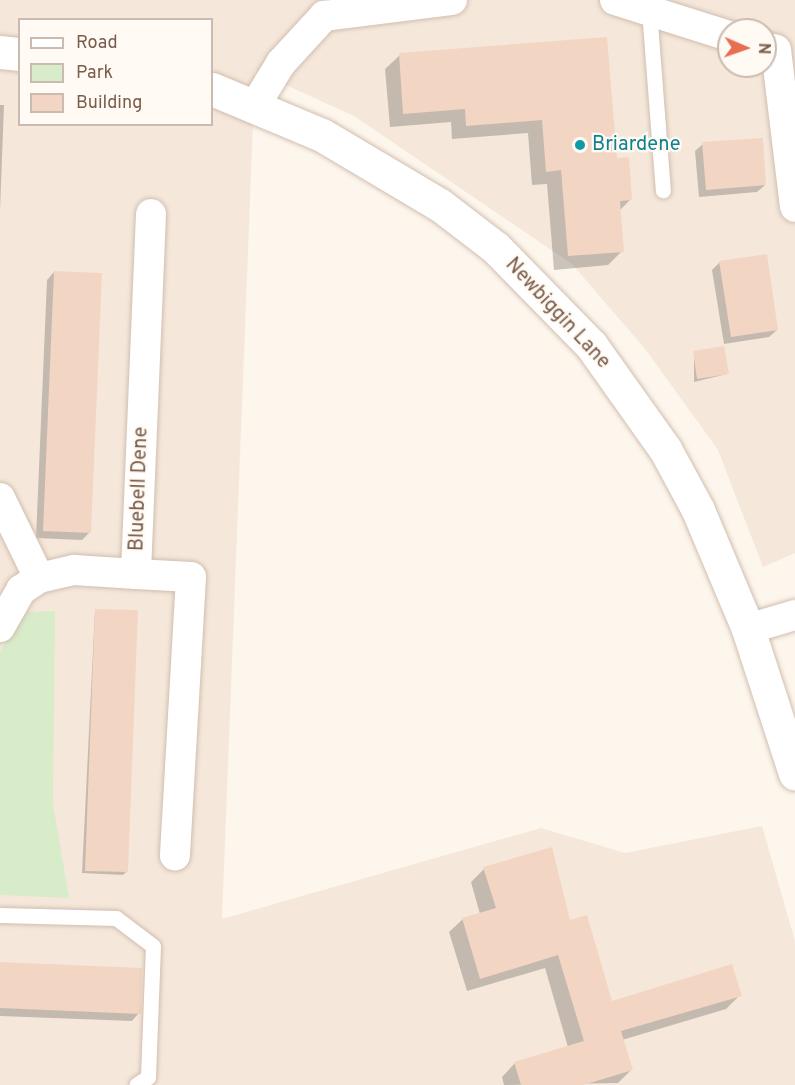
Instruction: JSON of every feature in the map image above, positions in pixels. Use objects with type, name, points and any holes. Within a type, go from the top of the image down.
[{"type":"street","points":[[256,104],[280,63],[324,16],[452,0]]},
{"type":"street","points":[[615,0],[717,32]]},
{"type":"street","points":[[0,52],[18,54]]},
{"type":"street","points":[[777,58],[795,207]]},
{"type":"street","name":"Newbiggin Lane","points":[[213,89],[256,104],[322,135],[440,205],[496,248],[591,345],[665,449],[698,510],[748,629],[795,774]]},
{"type":"street","name":"Bluebell Dene","points":[[151,214],[136,574],[191,577],[175,856]]},
{"type":"street","points":[[0,498],[39,578]]},
{"type":"street","points":[[0,627],[21,590],[39,578],[74,570],[136,574]]},
{"type":"street","points":[[748,629],[795,615]]},
{"type":"lane","points":[[649,10],[663,189]]},
{"type":"lane","points":[[0,915],[116,918],[153,946],[148,1077],[136,1085]]},
{"type":"shaded area","points":[[0,0],[795,0],[795,553],[763,567],[718,450],[646,350],[572,264],[354,116],[255,71],[222,919],[541,828],[625,853],[762,826],[795,941],[795,1085],[0,1085]]},
{"type":"green space","points":[[55,611],[53,803],[69,898],[0,895],[0,651],[27,612]]},
{"type":"building","name":"Briardene","points":[[607,37],[617,158],[629,157],[632,200],[620,201],[624,252],[568,256],[561,170],[546,172],[542,120],[466,126],[465,109],[403,114],[399,53]]},
{"type":"building","points":[[763,138],[766,185],[706,190],[702,142]]},
{"type":"building","points":[[767,254],[778,330],[731,337],[719,261]]},
{"type":"building","points":[[54,271],[102,273],[91,533],[43,531]]},
{"type":"building","points":[[724,346],[729,374],[697,379],[693,351]]},
{"type":"building","points":[[95,609],[138,610],[128,872],[85,871]]},
{"type":"building","points":[[552,847],[570,920],[587,915],[612,1001],[732,964],[742,996],[621,1031],[633,1070],[583,1085],[521,1085],[514,1062],[584,1041],[558,955],[480,979],[462,918],[496,908],[483,867]]},
{"type":"building","points":[[0,962],[142,968],[141,1014],[0,1008]]},
{"type":"place","name":"Briardene","points":[[580,145]]}]
